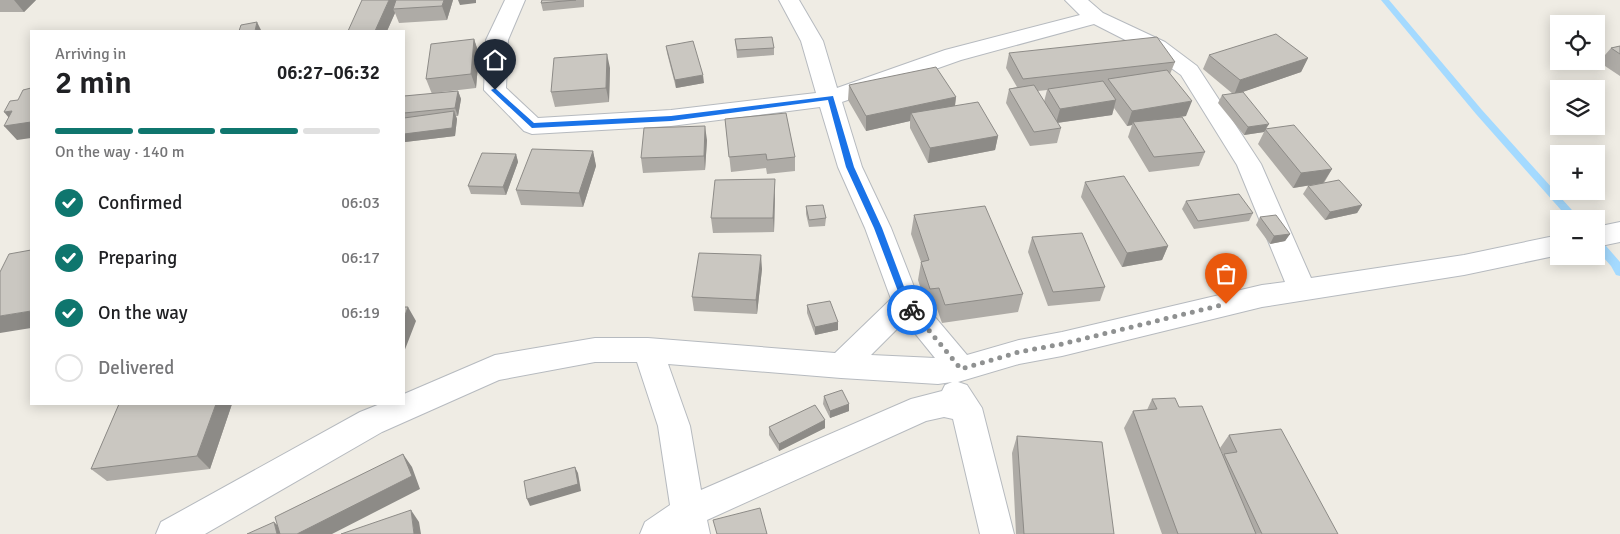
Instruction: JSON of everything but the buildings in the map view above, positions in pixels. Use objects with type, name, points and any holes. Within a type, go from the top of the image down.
[{"type":"street","points":[[515,0],[497,40],[495,90],[532,126],[671,118],[830,98],[953,55],[1096,17]]},
{"type":"street","points":[[789,0],[812,41],[850,167],[878,228],[906,302],[949,370],[966,408],[997,534]]},
{"type":"street","points":[[1075,0],[1096,17],[1157,47],[1189,71],[1249,164],[1302,290]]},
{"type":"street","points":[[1605,235],[1620,232]]},
{"type":"street","points":[[173,534],[371,422],[495,368],[595,350],[648,350],[841,366],[949,370],[1262,296],[1464,265],[1550,247]]},
{"type":"street","points":[[841,366],[906,302]]},
{"type":"street","points":[[648,350],[674,426],[690,523]]},
{"type":"street","points":[[657,534],[690,523],[922,408],[944,404],[966,408]]},
{"type":"waterway","points":[[1385,0],[1479,112],[1567,210]]},
{"type":"waterway","points":[[1605,252],[1620,272]]},
{"type":"way so far","points":[[912,310],[961,369],[1019,352],[1062,344],[1226,304]]},
{"type":"route","points":[[495,90],[532,126],[671,118],[830,98],[850,167],[878,228],[906,302],[912,310]]}]
